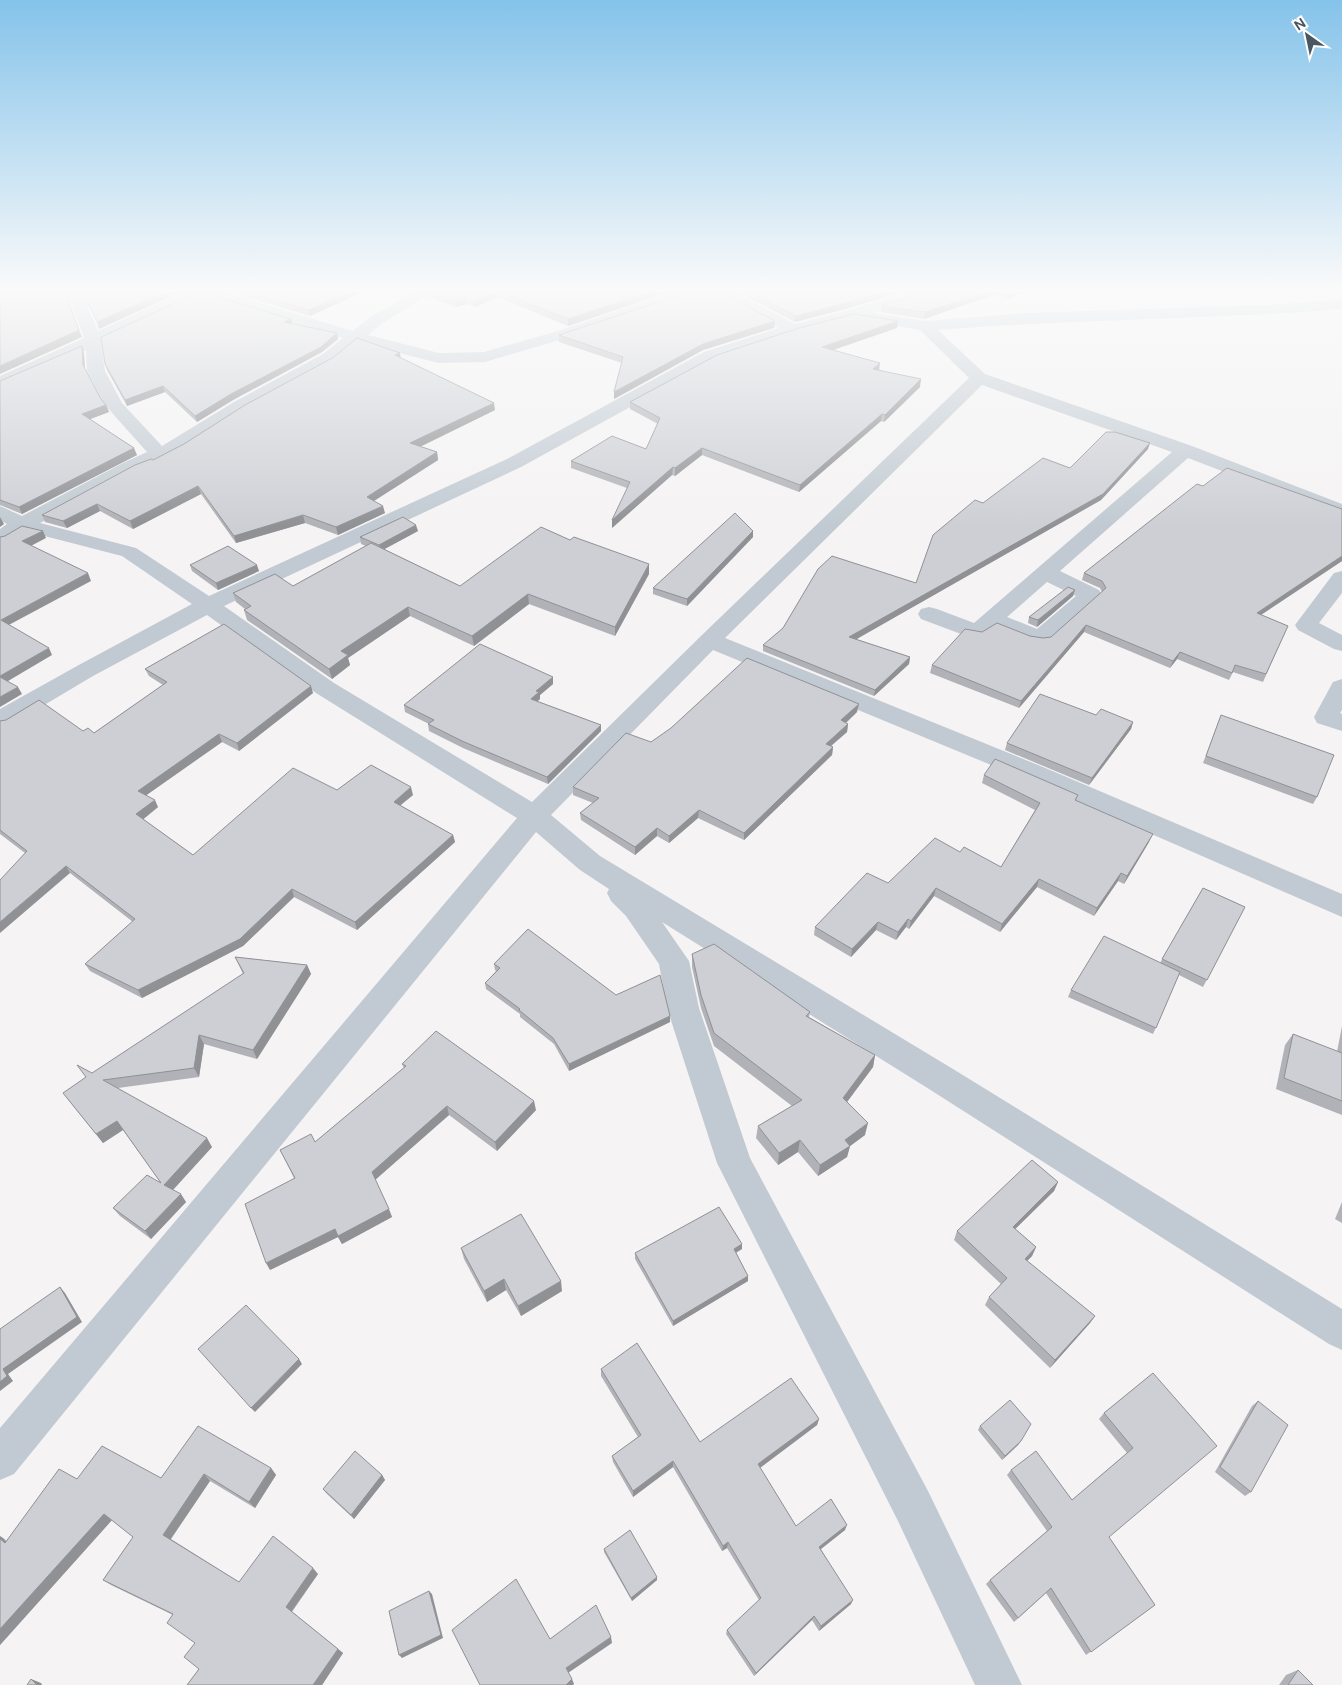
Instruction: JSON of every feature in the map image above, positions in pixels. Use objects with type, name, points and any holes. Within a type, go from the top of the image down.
[{"type":"street","points":[[0,383],[27,371]]},
{"type":"street","points":[[96,371],[114,405],[159,454]]},
{"type":"street","points":[[0,538],[22,524],[130,467],[178,446],[240,406],[305,371]]},
{"type":"street","points":[[0,720],[85,671],[208,605],[514,463],[683,371]]},
{"type":"street","points":[[971,371],[979,378],[1185,450],[1342,511]]},
{"type":"street","points":[[0,1460],[534,816],[710,640],[979,378]]},
{"type":"street","points":[[929,614],[977,632],[1047,573],[1185,450]]},
{"type":"street","points":[[0,512],[22,524],[129,552],[325,688],[534,816],[590,863],[636,908],[674,961],[683,1008],[734,1163],[913,1506],[999,1685]]},
{"type":"street","points":[[992,619],[1040,638],[1091,595],[1047,573]]},
{"type":"street","points":[[1342,578],[1306,625],[1342,644]]},
{"type":"street","points":[[710,640],[1034,773],[1342,906]]},
{"type":"street","points":[[1342,687],[1326,717],[1342,723]]},
{"type":"street","points":[[590,863],[941,1079],[1342,1331]]},
{"type":"building","points":[[24,371],[86,371],[106,405],[82,414],[134,448],[19,507],[0,500],[0,381]]},
{"type":"building","points":[[109,371],[276,371],[231,394],[195,416],[163,386],[125,400]]},
{"type":"building","points":[[309,371],[427,371],[494,403],[410,443],[437,452],[367,497],[383,506],[336,527],[303,515],[234,536],[198,486],[130,521],[97,504],[63,521],[42,515],[135,465],[153,460],[184,444],[245,405]]},
{"type":"building","points":[[619,371],[654,371],[614,392]]},
{"type":"building","points":[[688,371],[881,371],[921,379],[885,415],[882,414],[800,485],[702,448],[675,468],[673,467],[612,520],[630,482],[571,461],[612,436],[646,449],[660,418],[630,402]]},
{"type":"building","points":[[1106,432],[1115,432],[1150,443],[1103,494],[849,637],[910,657],[875,690],[763,645],[783,628],[818,569],[832,556],[916,583],[933,535],[975,500],[983,503],[1043,458],[1070,468]]},
{"type":"building","points":[[1227,468],[1342,509],[1342,556],[1257,613],[1288,626],[1266,674],[1235,665],[1232,673],[1180,652],[1173,661],[1086,625],[1021,701],[932,665],[965,629],[982,632],[997,623],[1030,636],[1051,637],[1106,588],[1102,581],[1084,573],[1197,484],[1203,486]]},
{"type":"building","points":[[735,513],[753,531],[687,599],[653,588]]},
{"type":"building","points":[[403,517],[416,525],[379,545],[360,537]]},
{"type":"building","points":[[22,526],[43,531],[22,541],[88,573],[1,620],[49,648],[0,676],[0,537]]},
{"type":"building","points":[[541,527],[570,540],[574,537],[649,564],[615,627],[528,594],[472,636],[408,607],[341,651],[348,655],[329,669],[244,610],[251,606],[233,593],[275,574],[293,586],[371,543],[460,586]]},
{"type":"building","points":[[228,546],[257,565],[216,583],[190,565]]},
{"type":"building","points":[[1068,587],[1075,590],[1038,620],[1029,617]]},
{"type":"building","points":[[224,624],[311,686],[237,743],[219,734],[138,791],[155,800],[136,814],[193,855],[293,768],[337,790],[371,765],[411,787],[394,802],[453,835],[355,922],[292,889],[240,939],[138,990],[85,964],[135,919],[66,866],[0,922],[0,880],[27,851],[0,830],[0,721],[6,720],[39,700],[83,731],[88,728],[94,733],[167,682],[145,669]]},
{"type":"building","points":[[480,644],[553,677],[536,691],[539,692],[531,699],[601,725],[547,777],[462,741],[428,724],[434,720],[404,705]]},
{"type":"building","points":[[747,658],[859,704],[841,720],[848,724],[826,744],[833,747],[744,833],[699,810],[669,836],[657,828],[635,847],[580,813],[599,798],[573,787],[626,733],[651,742],[671,728]]},
{"type":"building","points":[[0,677],[18,687],[0,697]]},
{"type":"building","points":[[1040,694],[1096,715],[1101,709],[1133,722],[1092,778],[1007,743]]},
{"type":"building","points":[[1221,715],[1334,755],[1317,797],[1206,756]]},
{"type":"building","points":[[995,759],[1078,795],[1075,800],[1153,834],[1127,876],[1121,873],[1097,908],[1039,879],[1002,924],[936,888],[911,921],[908,919],[898,932],[878,922],[852,949],[815,927],[867,873],[888,883],[935,838],[960,852],[964,847],[1001,867],[1040,803],[984,775]]},
{"type":"building","points":[[1203,888],[1245,907],[1207,980],[1162,959]]},
{"type":"building","points":[[528,929],[616,995],[660,975],[670,1016],[569,1064],[553,1038],[520,1009],[485,983],[500,968],[494,964]]},
{"type":"building","points":[[1104,936],[1180,972],[1156,1028],[1071,990]]},
{"type":"building","points":[[714,944],[810,1012],[806,1016],[875,1055],[843,1098],[868,1123],[845,1140],[850,1146],[820,1165],[800,1140],[779,1153],[758,1126],[802,1100],[714,1033],[701,995],[692,954]]},
{"type":"building","points":[[235,957],[307,965],[253,1050],[199,1035],[194,1068],[103,1080],[207,1138],[164,1185],[181,1194],[145,1231],[113,1208],[147,1175],[161,1183],[117,1121],[96,1134],[63,1093],[86,1077],[77,1065],[92,1073],[244,973]]},
{"type":"building","points":[[436,1031],[534,1101],[495,1142],[447,1106],[372,1172],[389,1209],[338,1236],[335,1229],[266,1263],[245,1204],[295,1178],[280,1150],[311,1134],[315,1142],[406,1066],[402,1064]]},
{"type":"building","points":[[1293,1034],[1342,1053],[1342,1101],[1284,1078]]},
{"type":"building","points":[[1032,1160],[1058,1182],[1013,1227],[1036,1247],[1025,1259],[1095,1316],[1055,1360],[989,1297],[1007,1278],[957,1231]]},
{"type":"building","points":[[719,1207],[742,1244],[734,1249],[748,1276],[673,1321],[635,1253]]},
{"type":"building","points":[[521,1214],[561,1281],[518,1306],[504,1279],[484,1291],[461,1248]]},
{"type":"building","points":[[60,1287],[77,1317],[3,1369],[7,1376],[0,1382],[0,1329]]},
{"type":"building","points":[[246,1305],[299,1359],[251,1408],[198,1349]]},
{"type":"building","points":[[637,1343],[700,1442],[791,1378],[819,1419],[758,1464],[796,1526],[831,1499],[847,1525],[819,1547],[853,1600],[821,1626],[814,1616],[756,1673],[727,1630],[761,1598],[728,1542],[723,1546],[673,1461],[633,1491],[612,1456],[641,1435],[601,1369]]},
{"type":"building","points":[[1153,1373],[1217,1446],[1109,1537],[1155,1605],[1091,1652],[1051,1588],[1018,1618],[990,1580],[1052,1527],[1011,1470],[1036,1451],[1072,1500],[1133,1448],[1104,1413]]},
{"type":"building","points":[[1010,1400],[1031,1424],[1021,1441],[1005,1456],[980,1426]]},
{"type":"building","points":[[1258,1401],[1288,1425],[1251,1492],[1220,1467]]},
{"type":"building","points":[[198,1426],[271,1468],[249,1502],[204,1474],[163,1535],[239,1582],[273,1536],[313,1568],[286,1607],[338,1649],[313,1685],[187,1685],[199,1669],[184,1657],[195,1643],[167,1623],[173,1614],[103,1580],[133,1537],[104,1514],[0,1629],[0,1539],[5,1543],[59,1469],[77,1479],[102,1446],[161,1478]]},
{"type":"building","points":[[355,1451],[382,1475],[351,1515],[323,1489]]},
{"type":"building","points":[[630,1530],[657,1577],[631,1598],[604,1549]]},
{"type":"building","points":[[516,1579],[550,1639],[596,1605],[611,1637],[566,1668],[572,1679],[566,1685],[480,1685],[452,1630]]},
{"type":"building","points":[[429,1591],[441,1635],[399,1655],[389,1611]]},
{"type":"building","points":[[1298,1670],[1313,1685],[1288,1685]]},
{"type":"building","points":[[31,1679],[37,1685],[27,1685]]}]
